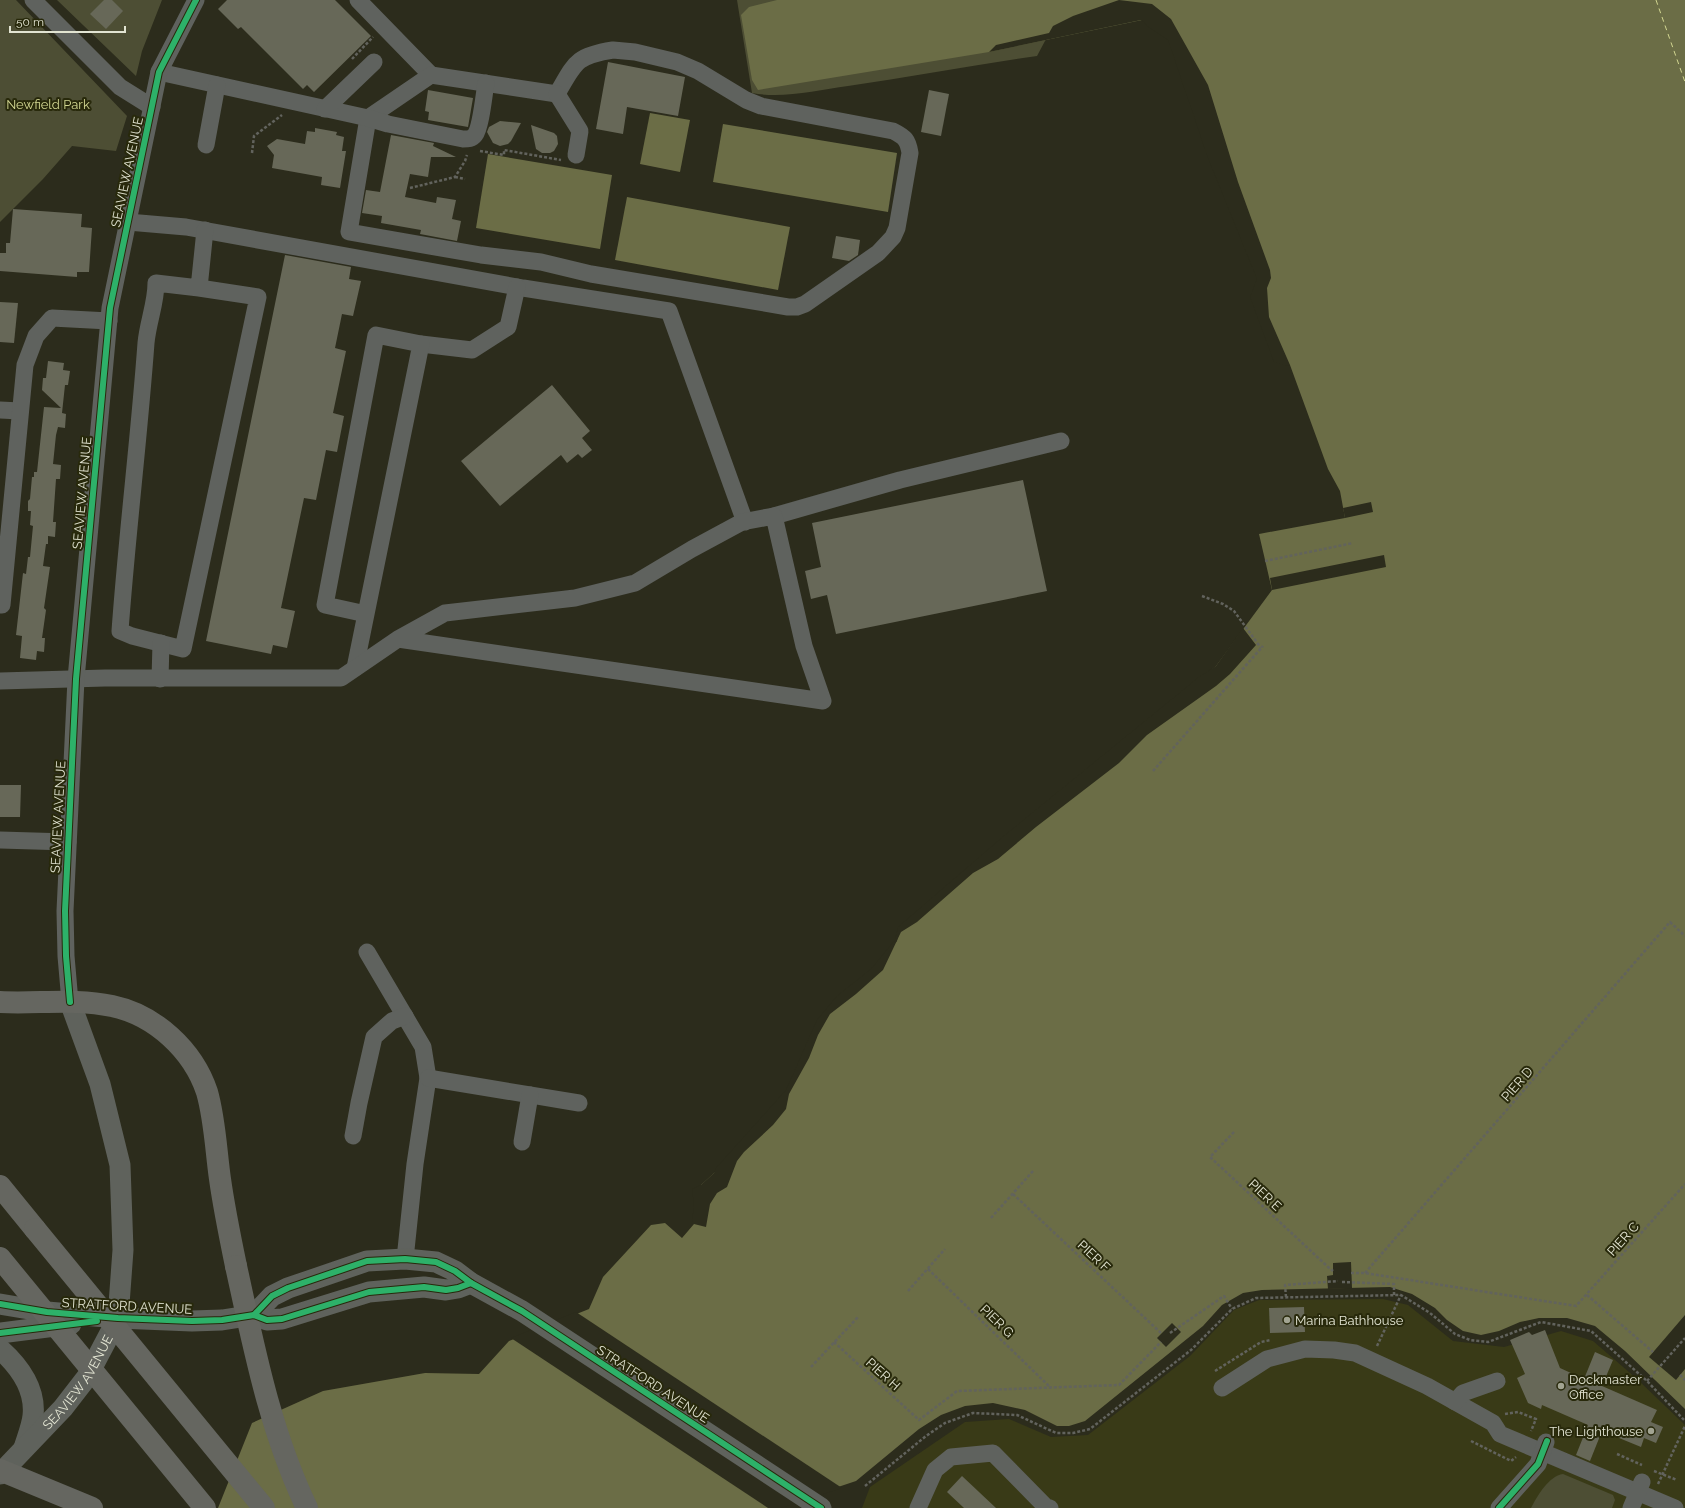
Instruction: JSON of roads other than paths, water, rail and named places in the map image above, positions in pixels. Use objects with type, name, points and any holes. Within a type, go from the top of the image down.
[{"type":"highway","points":[[0,1002],[70,1002],[111,1006],[144,1017],[174,1041],[196,1069],[205,1087],[210,1105],[224,1203],[253,1344],[272,1419],[290,1470],[307,1508]]},
{"type":"highway","points":[[0,1186],[264,1508]]},
{"type":"highway","points":[[0,1258],[205,1508]]},
{"type":"highway","points":[[0,1470],[92,1508]]},
{"type":"main road","name":"SEAVIEW AVENUE","points":[[0,1474],[24,1451],[63,1408],[87,1378],[118,1318],[123,1250],[120,1165],[100,1084],[70,1002]]},
{"type":"main road","name":"STRATFORD AVENUE","points":[[254,1315],[272,1296],[288,1288],[367,1261],[405,1259],[436,1262],[455,1271],[471,1283],[522,1311],[821,1508]]},
{"type":"main road","name":"STRATFORD AVENUE","points":[[0,1304],[47,1312],[118,1318],[192,1321],[222,1320],[254,1315],[267,1320],[282,1319],[369,1292],[424,1287],[446,1290],[458,1288],[471,1283]]},
{"type":"main road","points":[[0,1333],[118,1318]]},
{"type":"main road","points":[[0,1349],[17,1365],[27,1380],[32,1400],[34,1415],[24,1451]]},
{"type":"street","points":[[33,0],[120,87],[152,107]]},
{"type":"street","name":"SEAVIEW AVENUE","points":[[70,1002],[66,956],[65,911],[76,679],[110,308],[160,72],[196,0]]},
{"type":"street","points":[[358,0],[431,75],[557,94],[580,131],[571,158]]},
{"type":"street","points":[[431,75],[368,118],[349,232],[481,255],[541,262],[592,274],[788,307],[796,307],[805,304],[878,253],[893,237],[897,228],[910,153],[908,142],[902,136],[893,131],[761,106],[746,100],[698,71],[677,62],[635,52],[613,50],[598,52],[584,57],[574,64],[557,94]]},
{"type":"street","points":[[325,109],[374,62]]},
{"type":"street","points":[[160,72],[368,118],[388,124],[463,139],[469,144],[478,127],[486,83]]},
{"type":"street","points":[[206,145],[217,85]]},
{"type":"street","points":[[128,222],[205,230],[517,287],[669,312],[745,522]]},
{"type":"street","points":[[199,288],[205,230]]},
{"type":"street","points":[[156,283],[199,288],[258,297],[183,649],[132,636],[120,630],[124,568],[138,445],[147,332],[156,290],[156,283]]},
{"type":"street","points":[[366,614],[325,605],[376,336],[421,344],[472,350],[508,327],[517,287]]},
{"type":"street","points":[[0,605],[2,605],[25,365],[36,336],[52,318],[109,321]]},
{"type":"street","points":[[355,668],[421,344]]},
{"type":"street","points":[[0,410],[20,411]]},
{"type":"street","points":[[0,681],[76,679],[341,678],[398,639],[445,613],[575,598],[636,583],[692,549],[745,522],[774,516],[900,480],[1061,441]]},
{"type":"street","points":[[398,639],[823,701],[804,646],[774,516]]},
{"type":"street","points":[[160,679],[161,643]]},
{"type":"street","points":[[0,840],[68,842]]},
{"type":"street","points":[[367,952],[423,1047],[428,1078],[415,1164],[405,1259]]},
{"type":"street","points":[[353,1136],[358,1103],[374,1037],[392,1021],[405,1016]]},
{"type":"street","points":[[428,1078],[579,1103]]},
{"type":"street","points":[[522,1142],[530,1095]]},
{"type":"street","points":[[1222,1388],[1267,1359],[1305,1349],[1334,1350],[1355,1353],[1427,1386],[1493,1424],[1500,1434],[1545,1446],[1640,1487],[1675,1508]]},
{"type":"street","points":[[1454,1402],[1463,1393],[1497,1381]]},
{"type":"street","points":[[1499,1508],[1538,1464],[1545,1446]]},
{"type":"street","points":[[922,1506],[935,1470],[951,1457],[993,1453],[1046,1507],[1050,1508]]},
{"type":"street","points":[[1640,1487],[1681,1498],[1685,1504]]},
{"type":"street","points":[[1631,1508],[1640,1487]]},
{"type":"place","name":"Marina Bathhouse","points":[[1287,1320]]},
{"type":"place","name":"Dockmaster Office","points":[[1561,1386]]},
{"type":"place","name":"The Lighthouse","points":[[1651,1431]]},
{"type":"park label","name":"Newfield Park","points":[[48,104]]}]
